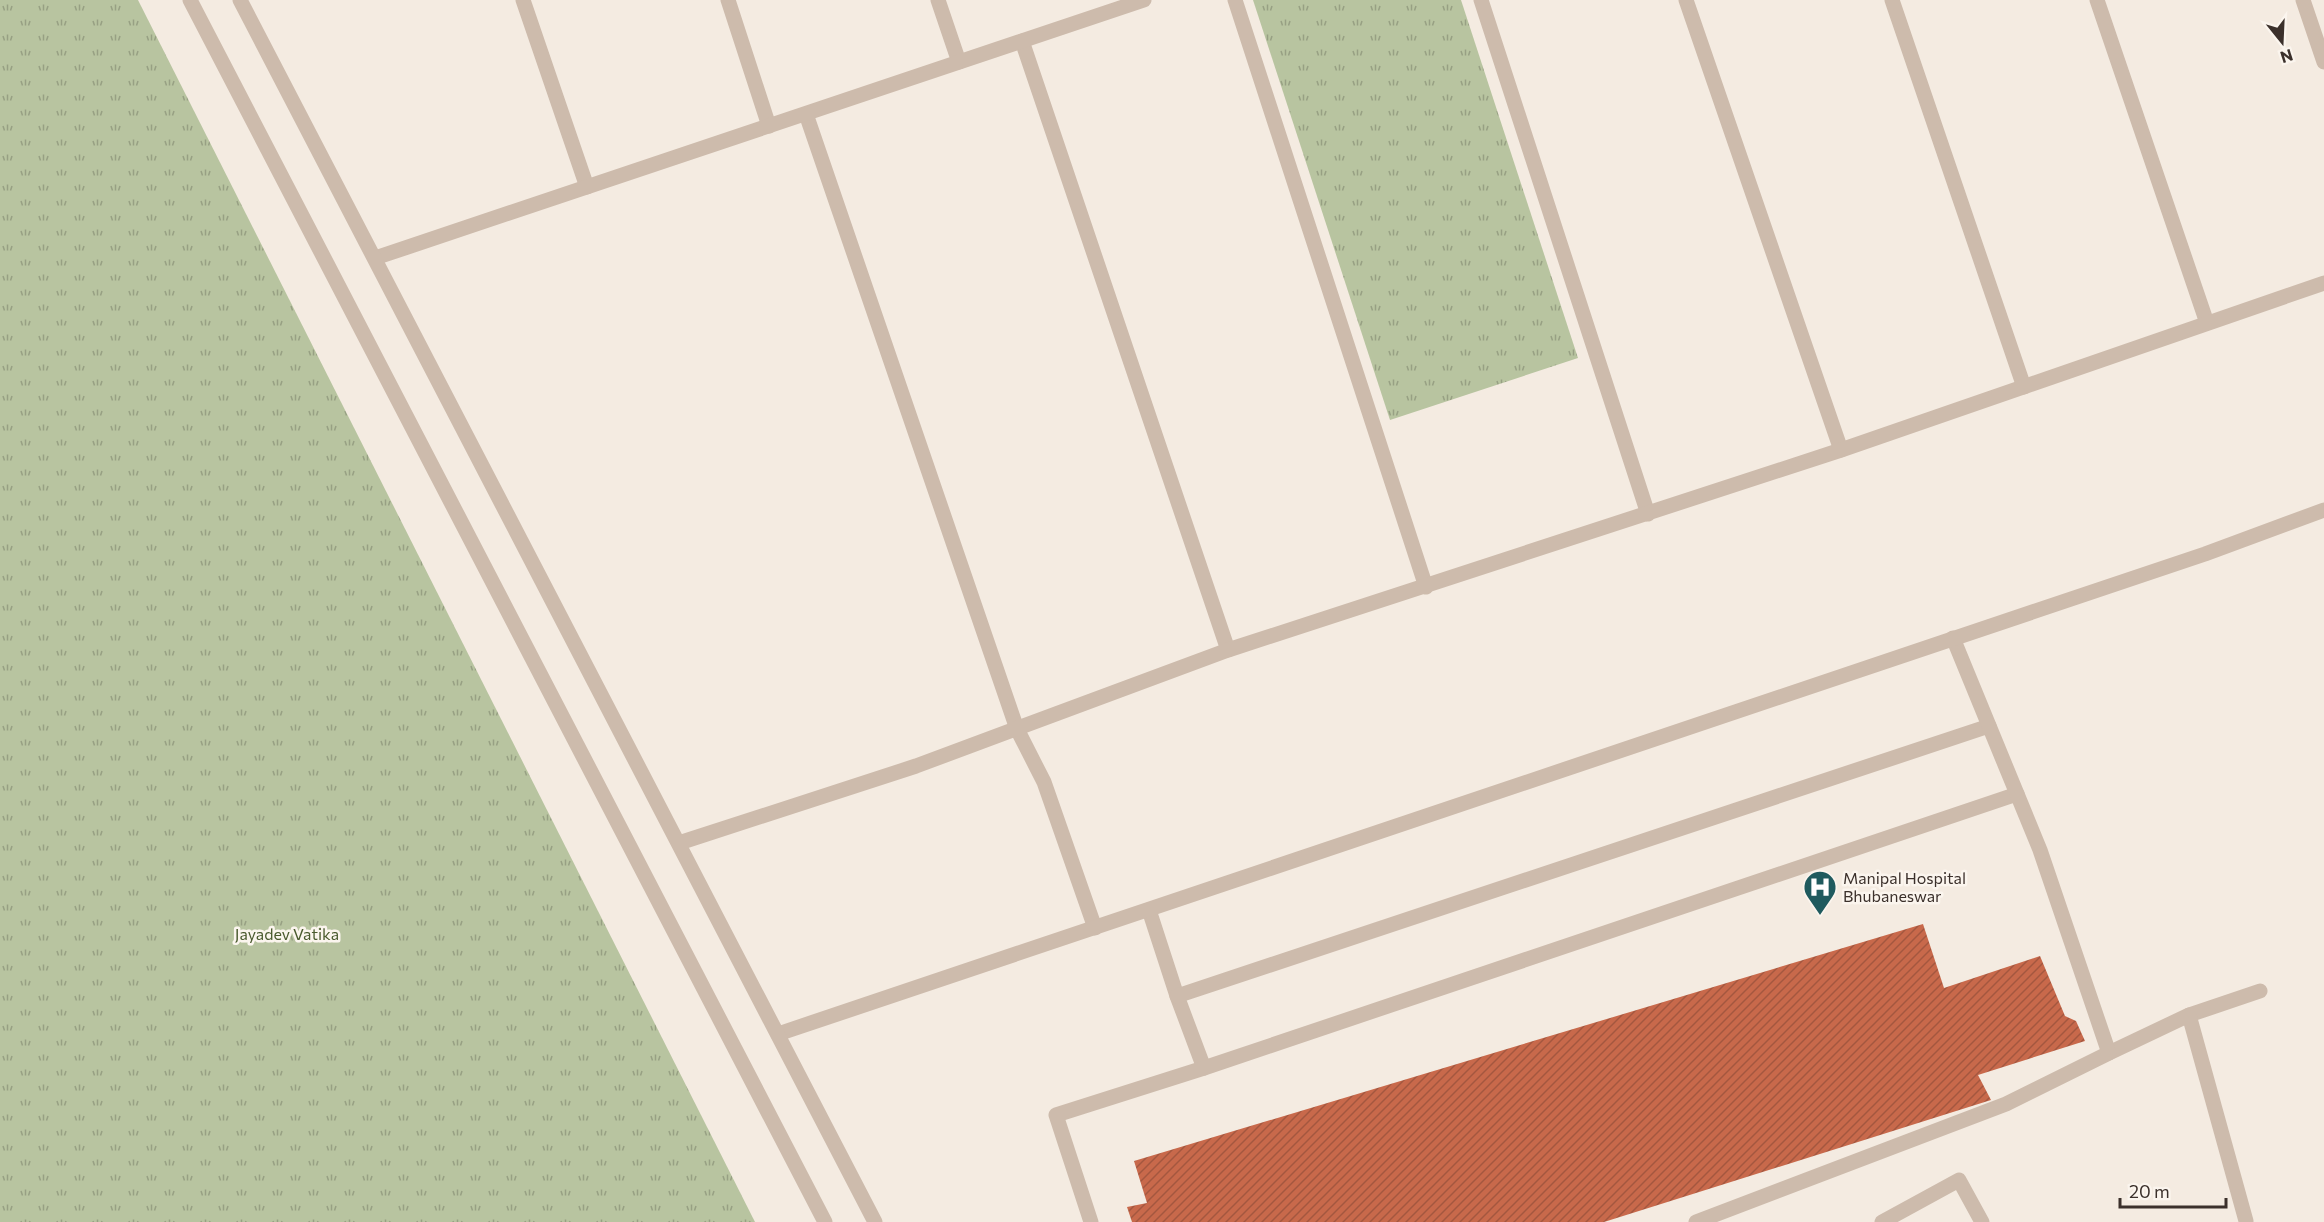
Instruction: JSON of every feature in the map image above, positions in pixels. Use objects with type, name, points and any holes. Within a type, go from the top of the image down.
[{"type":"street","points":[[190,0],[825,1222]]},
{"type":"street","points":[[240,0],[875,1222]]},
{"type":"street","points":[[523,0],[587,187]]},
{"type":"street","points":[[728,0],[770,126]]},
{"type":"street","points":[[938,0],[959,62]]},
{"type":"street","points":[[375,258],[1141,0]]},
{"type":"street","points":[[1236,0],[1426,587]]},
{"type":"street","points":[[1481,0],[1648,514]]},
{"type":"street","points":[[1686,0],[1841,450]]},
{"type":"street","points":[[1892,0],[2024,387]]},
{"type":"street","points":[[2097,0],[2207,323]]},
{"type":"street","points":[[2303,0],[2324,62]]},
{"type":"street","points":[[1022,41],[1228,650]]},
{"type":"street","points":[[806,114],[1017,729],[1044,782],[1095,928]]},
{"type":"street","points":[[679,843],[916,766],[1228,650],[1841,450],[2324,283]]},
{"type":"street","points":[[778,1034],[2205,554],[2324,510]]},
{"type":"street","points":[[1953,638],[2040,850],[2109,1053]]},
{"type":"street","points":[[1177,996],[1989,726]]},
{"type":"street","points":[[1091,1222],[1056,1115],[1204,1068],[2017,794]]},
{"type":"street","points":[[1149,910],[1177,996],[1204,1068]]},
{"type":"street","points":[[1696,1222],[2006,1104],[2189,1015],[2260,991]]},
{"type":"street","points":[[2189,1015],[2246,1221]]},
{"type":"street","points":[[1882,1222],[1959,1180],[1982,1222]]},
{"type":"green space","name":"Jayadev Vatika","points":[[0,0],[138,0],[755,1222],[0,1222]]},
{"type":"green space","points":[[1253,0],[1461,0],[1578,358],[1390,420]]},
{"type":"building","points":[[1923,924],[1944,988],[2040,956],[2065,1016],[2076,1021],[2085,1041],[1978,1075],[1991,1100],[1604,1222],[1132,1222],[1127,1207],[1147,1203],[1134,1161]]},
{"type":"place","name":"Manipal Hospital Bhubaneswar","points":[[1820,916]]}]
